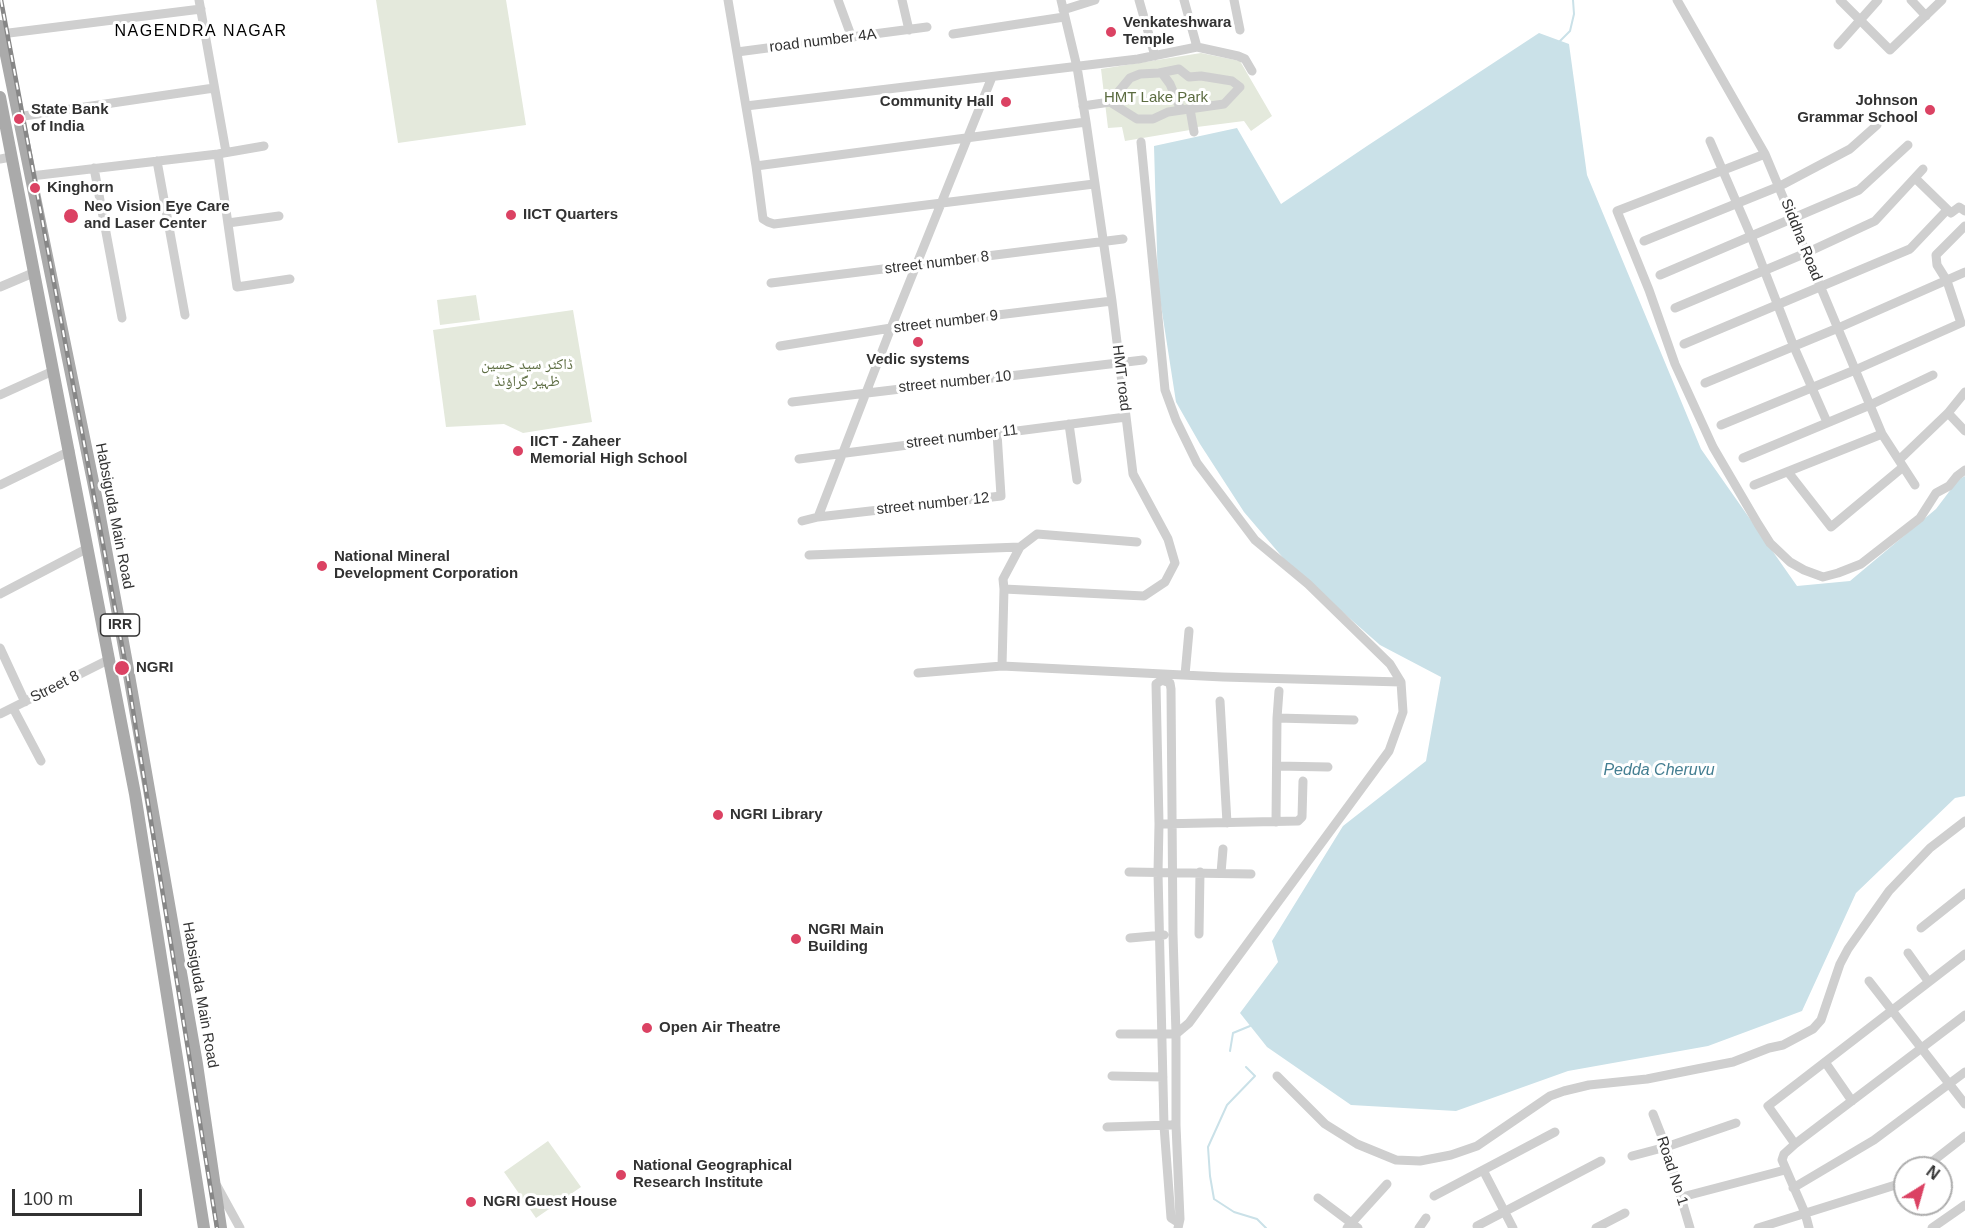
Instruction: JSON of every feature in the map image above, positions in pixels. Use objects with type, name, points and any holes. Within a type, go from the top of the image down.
[{"type":"main road","name":"Habsiguda Main Road","points":[[1,30],[104,536],[197,1064],[221,1228]]},
{"type":"main road","name":"Habsiguda Main Road","points":[[0,97],[5,158],[18,191],[135,794],[204,1228]]},
{"type":"main road","points":[[18,191],[32,182]]},
{"type":"main road","points":[[177,1065],[197,1064]]},
{"type":"street","points":[[728,0],[763,219],[774,224],[1094,184]]},
{"type":"street","points":[[838,0],[852,38]]},
{"type":"street","points":[[902,0],[909,30]]},
{"type":"street","name":"HMT road","points":[[1004,589],[1144,596],[1165,582],[1175,563],[1168,539],[1133,474],[1112,301],[1086,122],[1077,67],[1060,0]]},
{"type":"street","points":[[953,34],[1063,14],[1095,0]]},
{"type":"street","points":[[1139,0],[1155,56]]},
{"type":"street","points":[[1184,0],[1197,47]]},
{"type":"street","points":[[1234,0],[1240,30]]},
{"type":"street","name":"Siddha Road","points":[[1677,0],[1765,154],[1882,434],[1915,485]]},
{"type":"street","points":[[1840,0],[1890,50],[1942,0]]},
{"type":"street","points":[[1838,45],[1878,0]]},
{"type":"street","points":[[1911,0],[1926,16]]},
{"type":"street","points":[[1,30],[200,5],[214,88],[237,287],[290,279]]},
{"type":"street","name":"road number 4A","points":[[737,52],[927,27]]},
{"type":"street","points":[[746,106],[1077,67],[1155,56],[1197,47],[1245,59],[1252,71]]},
{"type":"street","points":[[1083,105],[1110,102],[1137,119],[1153,119],[1168,112],[1224,104],[1244,87],[1232,81],[1201,76],[1189,77],[1179,69],[1162,73],[1140,74],[1130,78],[1110,102]]},
{"type":"street","points":[[1162,73],[1186,110],[1194,132]]},
{"type":"street","points":[[818,517],[992,77]]},
{"type":"street","points":[[17,117],[214,88]]},
{"type":"street","points":[[756,166],[1086,122]]},
{"type":"street","points":[[1644,241],[1780,186],[1850,149],[1877,125]]},
{"type":"street","points":[[1710,141],[1738,203],[1794,347],[1827,422]]},
{"type":"street","points":[[1119,1034],[1176,1034],[1204,1004],[1389,751],[1403,712],[1401,682],[1390,664],[1308,584],[1255,540],[1197,463],[1176,420],[1165,390],[1141,142]]},
{"type":"street","points":[[1660,275],[1859,190],[1908,145]]},
{"type":"street","points":[[32,182],[94,168],[264,146]]},
{"type":"street","points":[[1765,154],[1617,211],[1649,290],[1675,364],[1708,436],[1770,543],[1790,562],[1804,570],[1823,577],[1838,573],[1861,564],[1920,518],[1936,493],[1949,486],[1965,470]]},
{"type":"street","points":[[157,161],[185,315]]},
{"type":"street","points":[[94,168],[122,318]]},
{"type":"street","points":[[1675,308],[1806,253],[1875,221],[1923,169]]},
{"type":"street","points":[[1915,178],[1951,213],[1959,207],[1965,211]]},
{"type":"street","points":[[1684,344],[1910,249],[1947,210]]},
{"type":"street","points":[[228,223],[279,216]]},
{"type":"street","points":[[1721,425],[1855,370],[1961,322],[1947,281],[1937,265],[1936,255],[1965,226]]},
{"type":"street","name":"street number 8","points":[[771,283],[1124,239]]},
{"type":"street","points":[[1705,383],[1794,347],[1965,272]]},
{"type":"street","points":[[0,287],[33,273]]},
{"type":"street","name":"street number 9","points":[[780,346],[891,328],[1112,301]]},
{"type":"street","name":"street number 10","points":[[792,402],[1143,360]]},
{"type":"street","points":[[0,395],[53,371]]},
{"type":"street","points":[[1743,458],[1870,405],[1933,375]]},
{"type":"street","points":[[1788,472],[1831,527],[1901,463],[1965,392]]},
{"type":"street","points":[[1948,413],[1965,431]]},
{"type":"street","name":"street number 11","points":[[799,459],[1126,417]]},
{"type":"street","points":[[1069,424],[1077,480]]},
{"type":"street","name":"street number 12","points":[[802,521],[818,517],[1001,496],[998,433]]},
{"type":"street","points":[[1754,485],[1882,434]]},
{"type":"street","points":[[0,485],[70,451]]},
{"type":"street","points":[[1002,666],[1003,579],[1020,547],[1037,534],[1137,542]]},
{"type":"street","points":[[810,555],[1020,547]]},
{"type":"street","points":[[0,594],[88,548]]},
{"type":"street","points":[[1185,675],[1189,631]]},
{"type":"street","points":[[0,648],[25,702]]},
{"type":"street","name":"Street 8","points":[[0,714],[110,658]]},
{"type":"street","points":[[918,673],[1002,666],[1401,682]]},
{"type":"street","points":[[1162,680],[1170,683],[1173,934],[1180,1219],[1178,1225],[1171,1218],[1164,1126],[1156,684],[1162,680]]},
{"type":"street","points":[[1276,822],[1279,692]]},
{"type":"street","points":[[1220,701],[1227,823]]},
{"type":"street","points":[[13,708],[41,761]]},
{"type":"street","points":[[1277,718],[1354,720]]},
{"type":"street","points":[[1157,730],[1171,730]]},
{"type":"street","points":[[1277,766],[1328,768]]},
{"type":"street","points":[[1159,824],[1298,822],[1302,817],[1303,781]]},
{"type":"street","points":[[1276,1076],[1325,1124],[1357,1144],[1395,1160],[1420,1161],[1451,1155],[1477,1146],[1550,1096],[1564,1091],[1589,1085],[1647,1079],[1733,1062],[1783,1045],[1813,1029],[1821,1020],[1840,964],[1889,891],[1930,848],[1965,821]]},
{"type":"street","points":[[1221,873],[1223,849]]},
{"type":"street","points":[[1129,872],[1251,874]]},
{"type":"street","points":[[1199,934],[1200,872]]},
{"type":"street","points":[[1921,928],[1965,894]]},
{"type":"street","points":[[1130,938],[1173,934]]},
{"type":"street","points":[[1908,953],[1928,981]]},
{"type":"street","points":[[1795,1144],[1768,1106],[1965,954]]},
{"type":"street","points":[[1869,981],[1965,1104]]},
{"type":"street","points":[[1809,1228],[1805,1213],[1785,1170],[1782,1160],[1784,1154],[1965,1015]]},
{"type":"street","points":[[1825,1062],[1852,1101]]},
{"type":"street","points":[[1793,1188],[1874,1140],[1965,1072]]},
{"type":"street","points":[[1112,1076],[1163,1077]]},
{"type":"street","name":"Road No 1","points":[[1653,1114],[1666,1147],[1690,1228]]},
{"type":"street","points":[[1632,1156],[1736,1123]]},
{"type":"street","points":[[1107,1127],[1176,1125]]},
{"type":"street","points":[[1434,1196],[1555,1132]]},
{"type":"street","points":[[1939,1156],[1965,1136]]},
{"type":"street","points":[[1477,1226],[1601,1161]]},
{"type":"street","points":[[1483,1170],[1513,1228]]},
{"type":"street","points":[[1682,1197],[1785,1170]]},
{"type":"street","points":[[214,1181],[240,1228]]},
{"type":"street","points":[[1318,1198],[1352,1226],[1387,1184]]},
{"type":"street","points":[[1758,1228],[1893,1186]]},
{"type":"street","points":[[1932,1228],[1965,1205]]},
{"type":"street","points":[[1596,1228],[1624,1213]]},
{"type":"street","points":[[1419,1228],[1426,1218]]},
{"type":"green space","points":[[376,0],[506,0],[526,125],[398,143]]},
{"type":"green space","name":"HMT Lake Park","points":[[1201,53],[1240,61],[1272,116],[1251,131],[1244,121],[1197,127],[1198,134],[1192,135],[1190,130],[1125,141],[1122,127],[1108,128],[1101,69]]},
{"type":"green space","points":[[476,295],[480,320],[440,325],[437,300]]},
{"type":"green space","name":"ڈاکٹر سید حسین ظہیر گراؤنڈ","points":[[573,310],[592,422],[523,433],[504,424],[446,427],[433,330]]},
{"type":"green space","points":[[548,1141],[581,1187],[536,1218],[504,1172]]},
{"type":"water","name":"Pedda Cheruvu","points":[[1539,33],[1569,44],[1587,175],[1701,449],[1797,586],[1850,581],[1936,509],[1958,480],[1965,476],[1965,796],[1955,798],[1856,893],[1802,1011],[1708,1046],[1568,1071],[1456,1111],[1351,1105],[1267,1047],[1240,1013],[1278,962],[1272,941],[1343,826],[1426,761],[1441,677],[1380,645],[1290,566],[1244,512],[1176,402],[1158,286],[1154,146],[1237,128],[1281,204]]},
{"type":"waterway","points":[[1560,41],[1570,31],[1574,14],[1573,0]]},
{"type":"waterway","points":[[1230,1051],[1233,1033],[1250,1026]]},
{"type":"waterway","points":[[1246,1067],[1255,1076],[1227,1105],[1208,1147],[1210,1176],[1214,1199],[1234,1212],[1257,1219],[1266,1228]]},
{"type":"railway","points":[[1,0],[126,667],[217,1228]]},
{"type":"place","name":"Venkateshwara Temple","points":[[1111,32]]},
{"type":"place","name":"Community Hall","points":[[1006,102]]},
{"type":"place","name":"Johnson Grammar School","points":[[1930,110]]},
{"type":"place","name":"State Bank of India","points":[[19,119]]},
{"type":"place","name":"Kinghorn","points":[[35,188]]},
{"type":"place","name":"IICT Quarters","points":[[511,215]]},
{"type":"place","name":"Neo Vision Eye Care and Laser Center","points":[[71,216]]},
{"type":"place","name":"Vedic systems","points":[[918,342]]},
{"type":"place","name":"IICT - Zaheer Memorial High School","points":[[518,451]]},
{"type":"place","name":"National Mineral Development Corporation","points":[[322,566]]},
{"type":"place","name":"NGRI","points":[[122,668]]},
{"type":"place","name":"NGRI Library","points":[[718,815]]},
{"type":"place","name":"NGRI Main Building","points":[[796,939]]},
{"type":"place","name":"Open Air Theatre","points":[[647,1028]]},
{"type":"place","name":"National Geographical Research Institute","points":[[621,1175]]},
{"type":"place","name":"NGRI Guest House","points":[[471,1202]]},
{"type":"district","name":"NAGENDRA NAGAR","points":[[201,32]]}]
